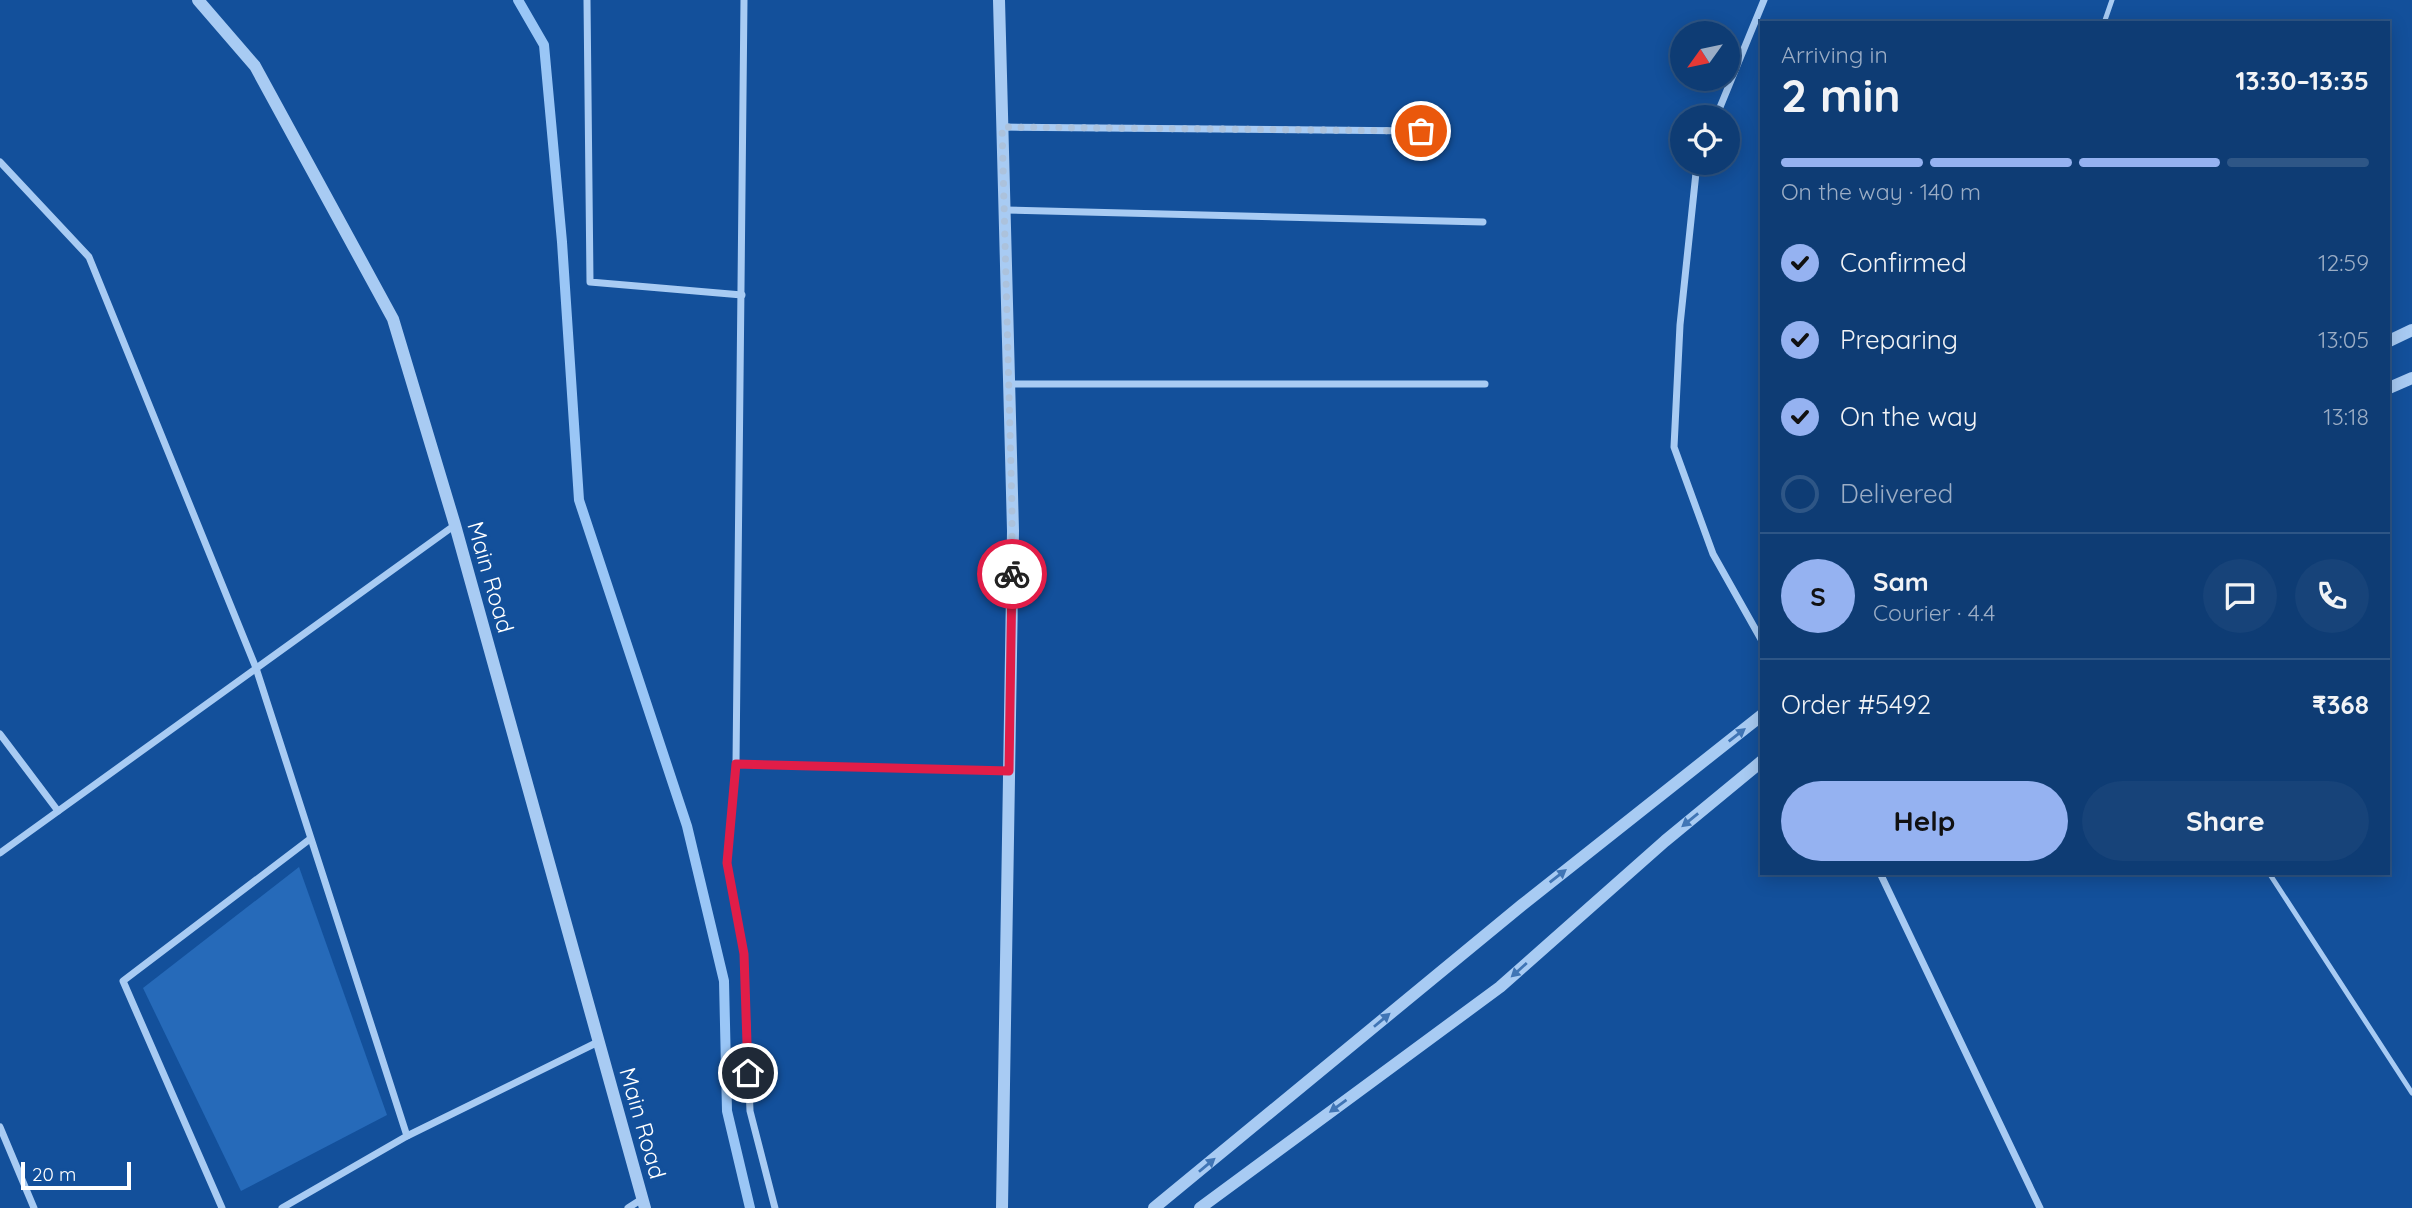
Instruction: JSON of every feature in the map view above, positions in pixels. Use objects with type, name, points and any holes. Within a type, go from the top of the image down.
[{"type":"street","name":"Main Road","points":[[198,0],[255,66],[393,319],[454,525],[644,1204]]},
{"type":"street","points":[[586,0],[590,282],[742,295]]},
{"type":"street","points":[[744,0],[736,764],[727,863],[744,954],[750,1111],[775,1208]]},
{"type":"street","points":[[999,0],[1013,531],[1002,1208]]},
{"type":"street","points":[[1721,105],[1764,0]]},
{"type":"street","points":[[1002,127],[1421,131]]},
{"type":"street","points":[[0,162],[89,257],[256,668],[407,1136]]},
{"type":"street","points":[[1696,175],[1680,325],[1674,447],[1713,554],[1760,637]]},
{"type":"street","points":[[1004,210],[1483,222]]},
{"type":"street","points":[[2390,341],[2412,330]]},
{"type":"street","points":[[2390,388],[2412,378]]},
{"type":"street","points":[[1009,384],[1485,384]]},
{"type":"street","points":[[0,853],[454,525]]},
{"type":"street","points":[[1154,1208],[1522,905],[1760,717]]},
{"type":"street","points":[[0,734],[58,811]]},
{"type":"street","points":[[1200,1208],[1500,987],[1665,841],[1760,763]]},
{"type":"street","points":[[736,764],[1009,771]]},
{"type":"street","points":[[222,1208],[124,981],[310,839]]},
{"type":"street","points":[[1881,875],[2040,1208]]},
{"type":"street","points":[[282,1208],[407,1136],[598,1042]]},
{"type":"street","points":[[0,1127],[34,1208]]},
{"type":"street","points":[[628,1208],[644,1204]]},
{"type":"lane","points":[[2105,21],[2112,0]]},
{"type":"lane","points":[[2270,875],[2412,1093]]},
{"type":"shaded area","points":[[299,867],[387,1115],[241,1191],[143,988]]},
{"type":"waterway","points":[[518,0],[544,45],[562,242],[579,500],[687,826],[724,981],[727,1111],[750,1208]]},
{"type":"way so far","points":[[1012,574],[1002,127],[1421,131]]},
{"type":"route","points":[[748,1073],[744,954],[727,863],[736,764],[1009,771],[1012,574]]}]
